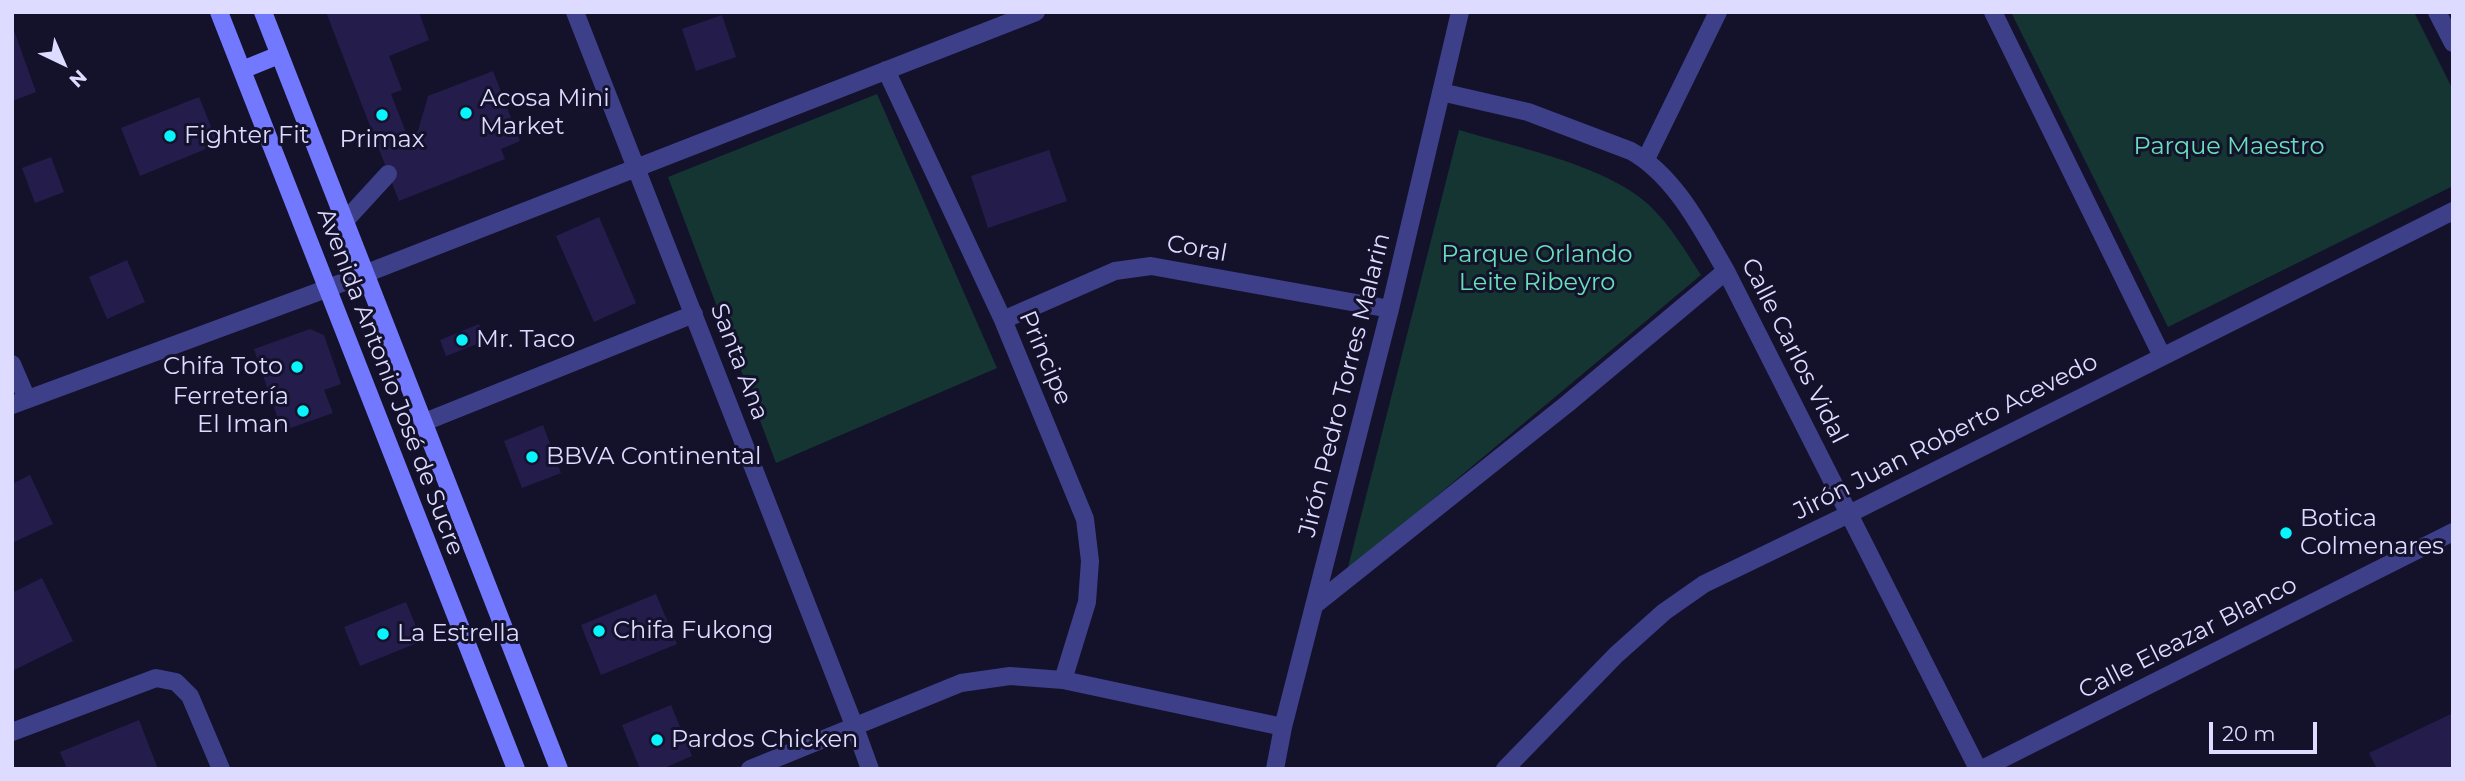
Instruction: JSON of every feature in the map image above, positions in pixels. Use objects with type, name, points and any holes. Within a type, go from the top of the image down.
[{"type":"main road","name":"Avenida Antonio José de Sucre","points":[[219,12],[516,769]]},
{"type":"main road","name":"Avenida Antonio José de Sucre","points":[[263,12],[559,769]]},
{"type":"main road","points":[[242,70],[279,55]]},
{"type":"street","name":"Santa Ana","points":[[575,12],[870,769]]},
{"type":"street","points":[[12,364],[20,402],[326,289],[1036,12]]},
{"type":"street","name":"Jirón Pedro Torres Malarin","points":[[1275,769],[1283,727],[1390,309],[1460,12]]},
{"type":"street","points":[[1646,159],[1718,12]]},
{"type":"street","points":[[1993,12],[2162,356]]},
{"type":"street","points":[[2437,12],[2453,43]]},
{"type":"street","name":"Principe","points":[[886,70],[1003,320],[1085,519],[1090,561],[1087,602],[1063,680]]},
{"type":"street","name":"Calle Carlos Vidal","points":[[1441,92],[1528,112],[1631,151],[1646,159],[1682,199],[1726,271],[1980,769]]},
{"type":"street","points":[[344,222],[388,174]]},
{"type":"street","name":"Jirón Juan Roberto Acevedo","points":[[1505,769],[1616,655],[1664,612],[1704,584],[2453,211]]},
{"type":"street","name":"Coral","points":[[1003,320],[1115,271],[1151,266],[1390,309]]},
{"type":"street","points":[[1316,604],[1567,404],[1726,271]]},
{"type":"street","points":[[422,423],[694,314]]},
{"type":"street","name":"Calle Eleazar Blanco","points":[[1980,769],[2453,532]]},
{"type":"street","points":[[750,769],[961,682],[1010,676],[1063,680],[1283,727]]},
{"type":"street","points":[[12,732],[156,678],[176,682],[190,696],[222,769]]},
{"type":"green space","name":"Parque Maestro","points":[[2011,12],[2414,12],[2453,90],[2453,186],[2168,327]]},
{"type":"green space","points":[[877,94],[997,368],[776,463],[668,177]]},
{"type":"green space","name":"Parque Orlando Leite Ribeyro","points":[[1459,130],[1585,168],[1631,191],[1664,221],[1701,275],[1347,571]]},
{"type":"building","points":[[326,12],[419,12],[429,40],[389,56],[402,90],[391,94],[407,135],[418,131],[428,96],[493,71],[520,141],[501,149],[505,159],[399,201]]},
{"type":"building","points":[[722,15],[736,57],[696,71],[682,29]]},
{"type":"building","points":[[12,25],[36,92],[12,101]]},
{"type":"building","name":"Fighter Fit","points":[[199,97],[218,144],[140,176],[121,128]]},
{"type":"building","points":[[1049,150],[1067,201],[988,228],[971,176]]},
{"type":"building","points":[[51,157],[64,192],[35,203],[22,168]]},
{"type":"building","points":[[599,217],[636,303],[594,322],[556,236]]},
{"type":"building","points":[[127,260],[145,302],[107,319],[89,277]]},
{"type":"building","name":"Mr. Taco","points":[[479,324],[485,341],[446,356],[440,340]]},
{"type":"building","name":"Chifa Toto","points":[[310,329],[324,335],[341,384],[324,390],[333,413],[282,431],[254,349]]},
{"type":"building","name":"BBVA Continental","points":[[543,425],[561,473],[522,488],[504,441]]},
{"type":"building","points":[[30,475],[53,524],[12,543],[12,484]]},
{"type":"building","points":[[42,578],[73,641],[12,671],[12,593]]},
{"type":"building","points":[[656,594],[677,644],[601,675],[581,625]]},
{"type":"building","name":"La Estrella","points":[[406,602],[422,641],[360,666],[344,627]]},
{"type":"building","name":"Pardos Chicken","points":[[671,705],[692,756],[662,769],[640,769],[622,725]]},
{"type":"building","points":[[2453,713],[2453,769],[2377,769],[2369,753]]},
{"type":"building","points":[[139,720],[158,769],[67,769],[60,752]]},
{"type":"place","name":"Acosa Mini Market","points":[[466,113]]},
{"type":"place","name":"Primax","points":[[382,115]]},
{"type":"place","name":"Fighter Fit","points":[[170,136]]},
{"type":"place","name":"Mr. Taco","points":[[462,340]]},
{"type":"place","name":"Chifa Toto","points":[[297,367]]},
{"type":"place","name":"Ferretería El Iman","points":[[303,411]]},
{"type":"place","name":"BBVA Continental","points":[[532,457]]},
{"type":"place","name":"Botica Colmenares","points":[[2286,533]]},
{"type":"place","name":"Chifa Fukong","points":[[599,631]]},
{"type":"place","name":"La Estrella","points":[[383,634]]},
{"type":"place","name":"Pardos Chicken","points":[[657,740]]}]
